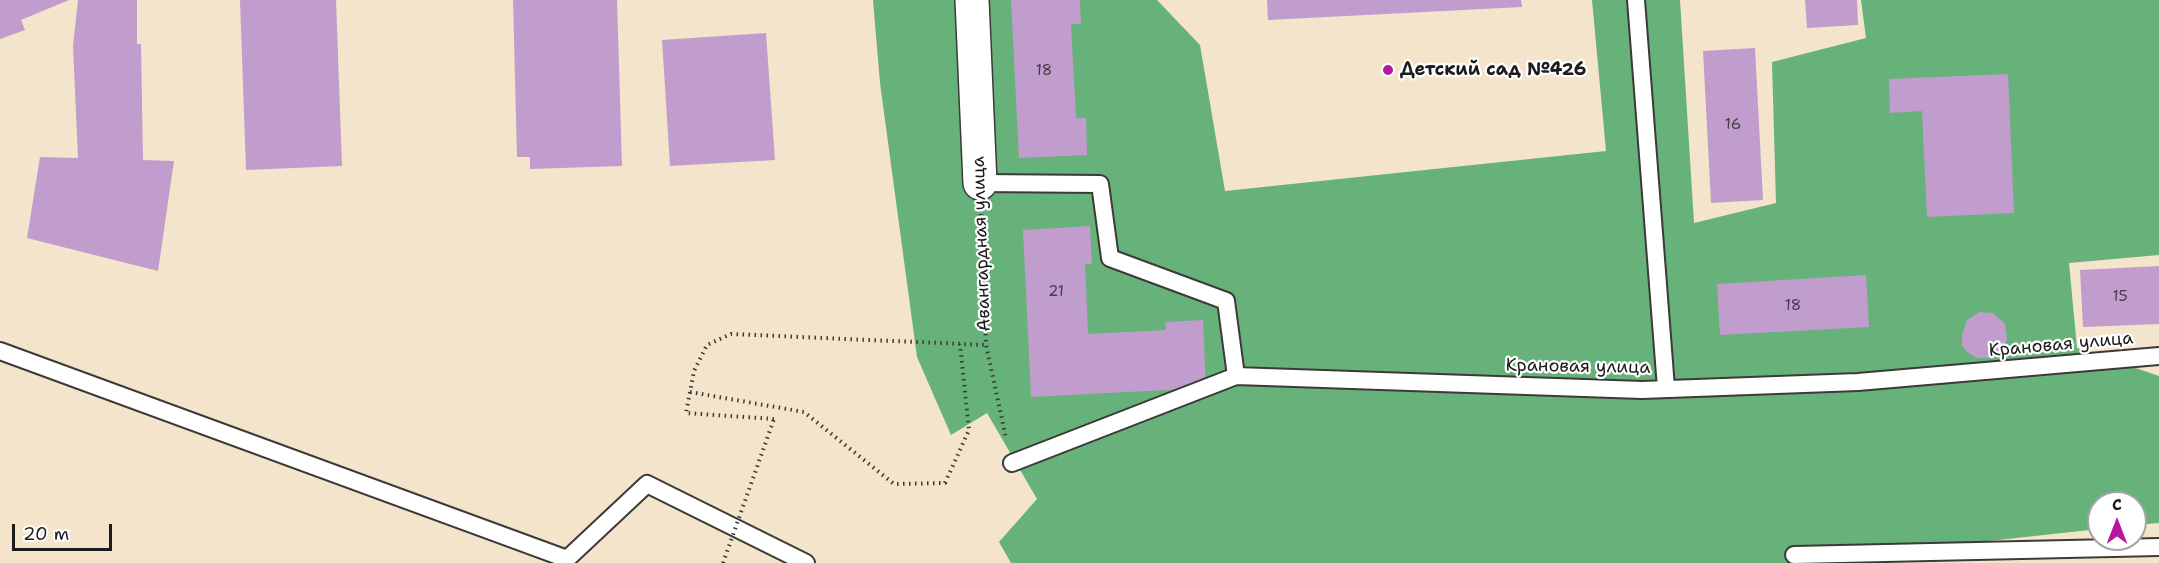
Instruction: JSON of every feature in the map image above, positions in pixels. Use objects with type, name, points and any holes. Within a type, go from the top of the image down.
[{"type":"street","name":"Авангардная улица","points":[[972,0],[980,183]]},
{"type":"lane","points":[[1636,0],[1666,388]]},
{"type":"lane","points":[[980,183],[1100,184],[1110,258],[1226,301],[1236,376]]},
{"type":"lane","points":[[0,351],[567,559],[647,484],[806,563]]},
{"type":"lane","name":"Крановая улица","points":[[1012,464],[1236,376],[1630,389],[1858,382],[2159,356]]},
{"type":"lane","points":[[1794,555],[2159,547]]},
{"type":"path","name":"Авангардная улица","points":[[980,183],[986,345],[1012,464]]},
{"type":"path","points":[[723,563],[774,419],[686,412],[694,371],[707,345],[731,334],[986,345]]},
{"type":"path","points":[[690,392],[804,412],[894,484],[945,483],[969,430],[960,344]]},
{"type":"green space","points":[[873,0],[1157,0],[1200,45],[1225,191],[1606,151],[1592,0],[1680,0],[1694,223],[1776,203],[1772,62],[1866,38],[1861,0],[2159,0],[2159,255],[2069,263],[2077,348],[2159,376],[2159,523],[2147,524],[2147,491],[2087,491],[2087,530],[1787,563],[1011,563],[999,542],[1037,499],[987,413],[951,435],[917,357],[880,83]]},
{"type":"building","points":[[0,0],[69,0],[21,20],[25,30],[0,39]]},
{"type":"building","points":[[78,0],[137,0],[137,44],[141,44],[143,160],[174,161],[158,271],[27,238],[40,157],[78,158],[73,46]]},
{"type":"building","points":[[240,0],[336,0],[342,166],[246,170]]},
{"type":"building","points":[[513,0],[617,0],[622,166],[530,169],[530,157],[517,157]]},
{"type":"building","points":[[1011,0],[1080,0],[1081,24],[1071,24],[1076,118],[1086,118],[1087,155],[1019,158]]},
{"type":"building","points":[[1267,0],[1521,0],[1522,7],[1268,20]]},
{"type":"building","points":[[1805,0],[1857,0],[1858,25],[1807,28]]},
{"type":"building","points":[[766,33],[775,160],[670,166],[662,40]]},
{"type":"building","points":[[1755,48],[1763,200],[1711,203],[1703,51]]},
{"type":"building","points":[[2008,74],[2014,213],[1927,217],[1922,111],[1890,113],[1889,79]]},
{"type":"building","points":[[1090,226],[1092,264],[1085,264],[1088,334],[1166,330],[1165,322],[1203,320],[1206,388],[1031,397],[1023,230]]},
{"type":"building","points":[[2159,266],[2159,324],[2083,327],[2080,270]]},
{"type":"building","points":[[1866,275],[1869,327],[1720,335],[1717,284]]},
{"type":"building","points":[[1979,312],[1993,313],[2005,324],[2007,339],[2002,350],[1991,358],[1977,358],[1967,352],[1962,345],[1962,335],[1967,320]]},
{"type":"place","name":"Детский сад №426","points":[[1388,70]]}]
